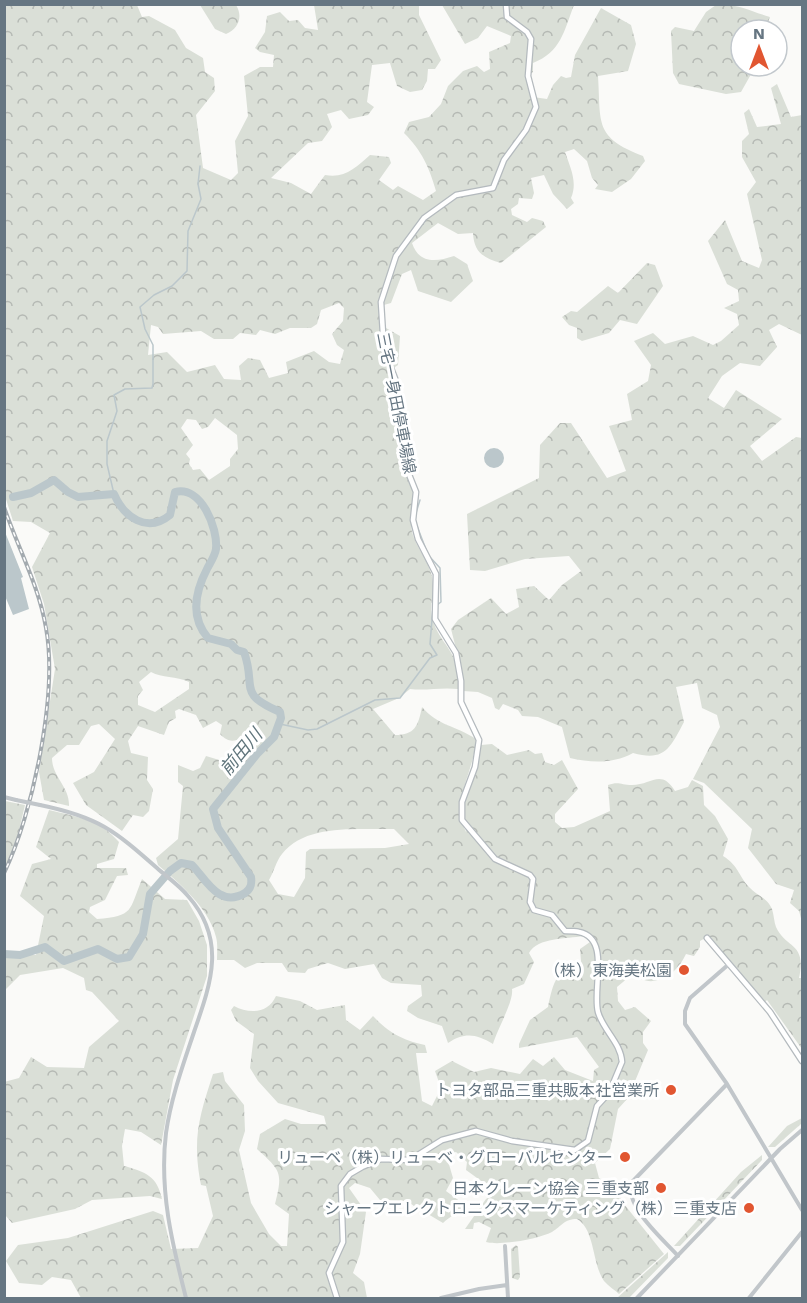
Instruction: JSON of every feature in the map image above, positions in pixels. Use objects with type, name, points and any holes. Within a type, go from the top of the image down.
[{"type":"main road","name":"三宅一身田停車場線","points":[[337,1299],[329,1273],[343,1242],[340,1189],[350,1174],[381,1159],[410,1160],[442,1140],[476,1131],[512,1141],[575,1150],[588,1141],[597,1106],[609,1093],[622,1062],[611,1034],[598,1012],[595,988],[600,960],[592,940],[582,932],[565,931],[552,915],[534,910],[530,902],[533,879],[530,875],[495,858],[462,820],[462,802],[475,767],[479,741],[461,702],[461,681],[456,653],[435,619],[436,574],[415,528],[412,516],[416,492],[408,472],[396,381],[384,350],[381,302],[401,247],[424,218],[451,198],[463,193],[493,188],[505,157],[536,111],[535,95],[528,76],[531,39],[527,32],[507,17],[506,4]]},
{"type":"main road","points":[[706,938],[770,1012],[802,1061]]},
{"type":"street","points":[[4,797],[78,813],[102,823],[121,836],[188,895],[203,918],[210,937],[213,955],[210,985],[173,1097],[164,1152],[167,1217],[186,1299]]},
{"type":"street","points":[[729,964],[692,994],[684,1014],[690,1033],[727,1084],[802,1210]]},
{"type":"street","points":[[678,1256],[633,1204],[630,1189],[633,1181],[727,1084]]},
{"type":"street","points":[[637,1299],[771,1159],[802,1130]]},
{"type":"street","points":[[749,1299],[802,1232]]},
{"type":"street","points":[[505,1246],[508,1299]]},
{"type":"street","points":[[441,1299],[507,1285]]},
{"type":"green space","points":[[4,5],[137,5],[142,17],[149,16],[175,30],[186,48],[203,58],[205,72],[214,78],[215,91],[196,115],[203,168],[231,180],[238,173],[235,141],[248,116],[244,76],[260,67],[273,67],[274,55],[260,52],[255,48],[265,32],[267,16],[280,12],[289,21],[298,20],[305,28],[318,30],[314,5],[419,5],[419,15],[441,60],[435,69],[428,69],[427,81],[422,90],[410,92],[397,86],[390,63],[372,65],[367,102],[374,107],[368,115],[349,119],[341,110],[327,114],[332,127],[322,141],[308,143],[271,178],[291,183],[311,194],[325,175],[344,174],[370,155],[389,157],[391,163],[379,180],[393,190],[398,186],[423,200],[436,191],[424,160],[416,146],[404,133],[409,122],[429,117],[441,104],[448,86],[463,71],[477,66],[484,72],[490,69],[489,52],[510,43],[511,36],[487,26],[478,38],[465,44],[442,5],[574,5],[556,47],[533,63],[533,72],[527,76],[533,97],[547,99],[553,85],[561,76],[571,77],[575,55],[601,8],[631,25],[636,44],[628,71],[598,76],[599,106],[603,127],[616,142],[643,156],[645,161],[631,179],[612,192],[595,189],[598,185],[592,178],[587,161],[574,149],[565,152],[574,186],[571,198],[574,203],[567,209],[553,194],[544,175],[531,178],[534,193],[532,199],[519,198],[518,204],[511,209],[512,215],[527,222],[532,218],[543,221],[546,227],[501,263],[481,254],[475,245],[473,233],[458,234],[438,223],[412,243],[415,250],[429,260],[454,256],[467,264],[473,281],[451,302],[418,291],[411,270],[402,274],[391,303],[380,306],[379,324],[400,336],[398,365],[389,371],[395,397],[403,462],[414,496],[412,532],[430,571],[433,582],[432,618],[453,657],[458,676],[458,689],[410,689],[399,698],[373,709],[395,735],[402,735],[414,728],[422,707],[434,718],[476,739],[462,798],[462,820],[466,832],[463,807],[477,766],[481,745],[492,744],[507,755],[529,750],[535,754],[542,753],[545,762],[554,765],[562,760],[578,789],[555,814],[555,822],[562,828],[574,827],[610,811],[608,785],[618,783],[632,785],[660,779],[670,784],[675,791],[688,787],[692,780],[703,786],[704,805],[715,816],[728,839],[723,856],[735,867],[749,887],[767,902],[772,909],[775,925],[780,934],[798,952],[801,966],[799,978],[802,978],[802,1049],[767,1000],[765,1002],[707,937],[700,941],[700,947],[694,956],[686,954],[677,968],[664,978],[650,981],[629,977],[617,987],[618,1001],[625,1010],[635,1007],[651,1021],[643,1032],[643,1043],[648,1050],[628,1098],[618,1109],[610,1149],[595,1163],[599,1178],[617,1188],[624,1204],[664,1254],[619,1294],[604,1281],[600,1274],[587,1231],[577,1219],[566,1222],[546,1235],[509,1242],[486,1242],[491,1228],[479,1222],[474,1223],[473,1229],[465,1229],[486,1199],[502,1188],[499,1184],[484,1183],[466,1170],[467,1162],[456,1152],[449,1154],[448,1161],[453,1178],[446,1191],[465,1205],[443,1223],[406,1201],[380,1200],[370,1188],[355,1183],[349,1188],[366,1212],[360,1254],[353,1273],[364,1282],[367,1298],[81,1298],[71,1280],[52,1277],[42,1285],[19,1283],[6,1261],[18,1245],[68,1238],[153,1211],[163,1215],[171,1249],[198,1248],[213,1216],[206,1186],[201,1185],[198,1169],[198,1128],[213,1074],[223,1072],[225,1081],[244,1105],[245,1131],[239,1150],[251,1203],[269,1234],[281,1246],[287,1246],[289,1214],[275,1204],[279,1185],[278,1173],[271,1162],[257,1149],[260,1134],[285,1119],[301,1124],[326,1124],[324,1116],[278,1103],[258,1081],[250,1068],[254,1034],[236,1021],[231,1010],[234,1006],[258,1011],[273,1002],[276,996],[300,1001],[317,1010],[345,1005],[346,1020],[360,1030],[373,1016],[396,1035],[425,1045],[427,1053],[416,1053],[422,1101],[432,1106],[441,1088],[435,1071],[452,1061],[474,1072],[491,1068],[520,1074],[533,1059],[543,1066],[554,1057],[565,1070],[593,1081],[594,1070],[599,1067],[577,1037],[519,1048],[530,1020],[548,1007],[554,984],[561,972],[581,961],[580,949],[590,942],[583,936],[546,941],[533,948],[529,953],[534,962],[524,984],[512,989],[508,1008],[493,1044],[470,1036],[460,1037],[448,1043],[442,1026],[418,1018],[407,1011],[408,1006],[422,996],[421,985],[391,983],[382,978],[374,964],[345,969],[328,963],[308,969],[305,973],[288,972],[282,963],[257,963],[245,968],[234,960],[217,960],[216,937],[207,916],[192,897],[158,865],[156,858],[178,839],[183,786],[178,782],[178,765],[193,771],[200,768],[206,756],[226,762],[238,760],[246,741],[243,738],[233,741],[225,739],[220,734],[222,725],[216,721],[203,728],[196,715],[179,709],[175,711],[176,718],[169,722],[164,735],[138,726],[128,741],[131,753],[148,757],[147,780],[153,789],[149,811],[143,817],[133,815],[122,831],[86,805],[73,783],[94,772],[115,739],[99,724],[91,726],[79,745],[67,745],[52,758],[55,771],[67,793],[69,806],[44,800],[39,772],[55,669],[44,604],[32,567],[50,533],[31,522],[13,521],[4,493]],"holes":[[[339,303],[344,308],[343,321],[332,334],[337,345],[344,350],[340,364],[329,362],[314,351],[286,362],[288,373],[269,378],[260,360],[248,358],[239,366],[241,380],[224,379],[215,365],[187,372],[167,352],[148,355],[151,325],[158,327],[163,334],[201,331],[214,339],[233,339],[240,333],[256,335],[260,330],[275,334],[290,328],[311,328],[317,324],[321,310]],[[215,418],[237,435],[238,449],[230,459],[230,466],[209,480],[200,469],[193,470],[189,464],[190,459],[186,454],[193,445],[181,428],[187,419],[196,420],[202,429],[208,427]],[[151,672],[189,682],[189,689],[155,712],[138,705],[138,696],[143,690],[139,682]],[[350,829],[394,829],[409,844],[385,848],[310,849],[306,852],[305,878],[294,897],[278,894],[269,880],[278,860],[292,844],[319,833]]]},
{"type":"green space","points":[[200,5],[236,5],[239,13],[237,26],[226,34],[215,29]]},
{"type":"green space","points":[[716,5],[725,5],[770,17],[729,18],[729,78],[749,78],[741,92],[726,94],[679,84],[673,73],[671,31],[675,27],[694,31],[706,12]]},
{"type":"green space","points":[[777,84],[791,117],[802,115],[802,335],[779,324],[769,330],[777,347],[760,366],[740,363],[722,376],[708,398],[724,408],[736,390],[782,419],[750,446],[762,461],[796,437],[802,438],[802,922],[799,911],[790,903],[794,890],[776,884],[748,848],[752,829],[704,783],[693,779],[720,727],[717,715],[702,708],[697,683],[676,687],[684,722],[670,746],[660,754],[652,756],[633,753],[602,762],[570,758],[562,727],[538,717],[522,716],[518,710],[503,704],[499,710],[495,708],[492,698],[478,692],[463,691],[463,676],[451,629],[458,620],[491,598],[506,614],[519,607],[516,589],[534,586],[549,600],[562,585],[581,571],[569,556],[525,559],[485,571],[470,570],[467,514],[539,478],[540,445],[560,423],[571,423],[607,478],[626,471],[609,426],[632,420],[627,394],[648,381],[651,365],[634,341],[653,333],[665,344],[693,336],[713,345],[739,325],[737,314],[724,308],[739,301],[738,290],[727,284],[708,241],[725,220],[742,261],[759,268],[762,260],[747,194],[756,182],[742,157],[742,141],[749,134],[744,113],[749,109],[757,127],[781,124],[771,88]]},
{"type":"green space","points":[[647,263],[655,265],[663,286],[637,324],[620,320],[609,333],[582,341],[577,338],[577,328],[569,325],[562,317],[571,311],[577,312],[608,286],[618,293]]},
{"type":"green space","points":[[5,801],[25,805],[16,843],[5,869]]},
{"type":"green space","points":[[49,810],[78,817],[104,828],[119,842],[114,859],[97,864],[97,868],[126,868],[128,875],[117,876],[105,900],[90,907],[89,912],[97,919],[124,913],[132,905],[142,879],[165,899],[187,900],[199,921],[207,945],[207,976],[173,1080],[161,1145],[141,1132],[125,1129],[122,1146],[124,1166],[139,1170],[154,1180],[162,1199],[150,1196],[92,1200],[75,1209],[12,1223],[5,1215],[4,1082],[19,1078],[31,1057],[47,1067],[84,1068],[89,1047],[119,1021],[92,992],[86,990],[84,978],[63,968],[20,975],[5,990],[5,955],[36,955],[44,916],[20,896],[32,864],[51,859],[36,847]]},
{"type":"green space","points":[[802,1118],[802,1123],[775,1147],[768,1147],[787,1126]]},
{"type":"green space","points":[[762,1155],[762,1160],[680,1246],[674,1246],[741,1172]]},
{"type":"green space","points":[[516,1245],[520,1277],[518,1280],[512,1278],[511,1249]]},
{"type":"green space","points":[[668,1252],[668,1258],[629,1298],[617,1298]]},
{"type":"shaded area","points":[[490,448],[498,448],[504,454],[504,462],[498,468],[490,468],[484,462],[484,454]]},
{"type":"shaded area","points":[[5,532],[23,577],[21,578],[29,609],[13,615],[5,596]]},
{"type":"waterway","points":[[114,494],[107,464],[107,441],[117,411],[114,395],[125,389],[152,388],[153,345],[145,329],[140,307],[154,295],[172,286],[187,271],[188,231],[201,199],[198,184],[200,166]]},
{"type":"waterway","name":"前田川","points":[[4,954],[20,955],[45,947],[64,961],[98,949],[117,959],[129,957],[143,934],[150,894],[170,871],[181,863],[192,865],[220,895],[236,897],[245,893],[251,886],[251,877],[218,828],[213,809],[257,754],[274,737],[281,718],[280,712],[258,700],[253,694],[244,652],[237,650],[231,644],[208,638],[202,630],[197,613],[197,595],[215,554],[216,540],[206,510],[193,495],[175,492],[170,515],[153,523],[145,523],[130,516],[114,494],[78,497],[54,480],[31,493],[13,497]]},
{"type":"waterway","points":[[416,513],[420,500]]},
{"type":"waterway","points":[[417,526],[427,552]]},
{"type":"waterway","points":[[429,556],[440,568],[441,602],[437,605]]},
{"type":"waterway","points":[[280,724],[308,730],[317,729],[375,700],[400,698],[430,658],[437,655],[430,644],[433,607]]},
{"type":"railway","points":[[4,507],[43,612],[49,655],[46,719],[33,787],[15,848],[4,873]]},
{"type":"place","name":"（株）東海美松園","points":[[684,970]]},
{"type":"place","name":"トヨタ部品三重共販本社営業所","points":[[671,1090]]},
{"type":"place","name":"リューベ（株）リューベ・グローバルセンター","points":[[625,1157]]},
{"type":"place","name":"日本クレーン協会 三重支部","points":[[661,1188]]},
{"type":"place","name":"シャープエレクトロニクスマーケティング（株）三重支店","points":[[749,1208]]}]
